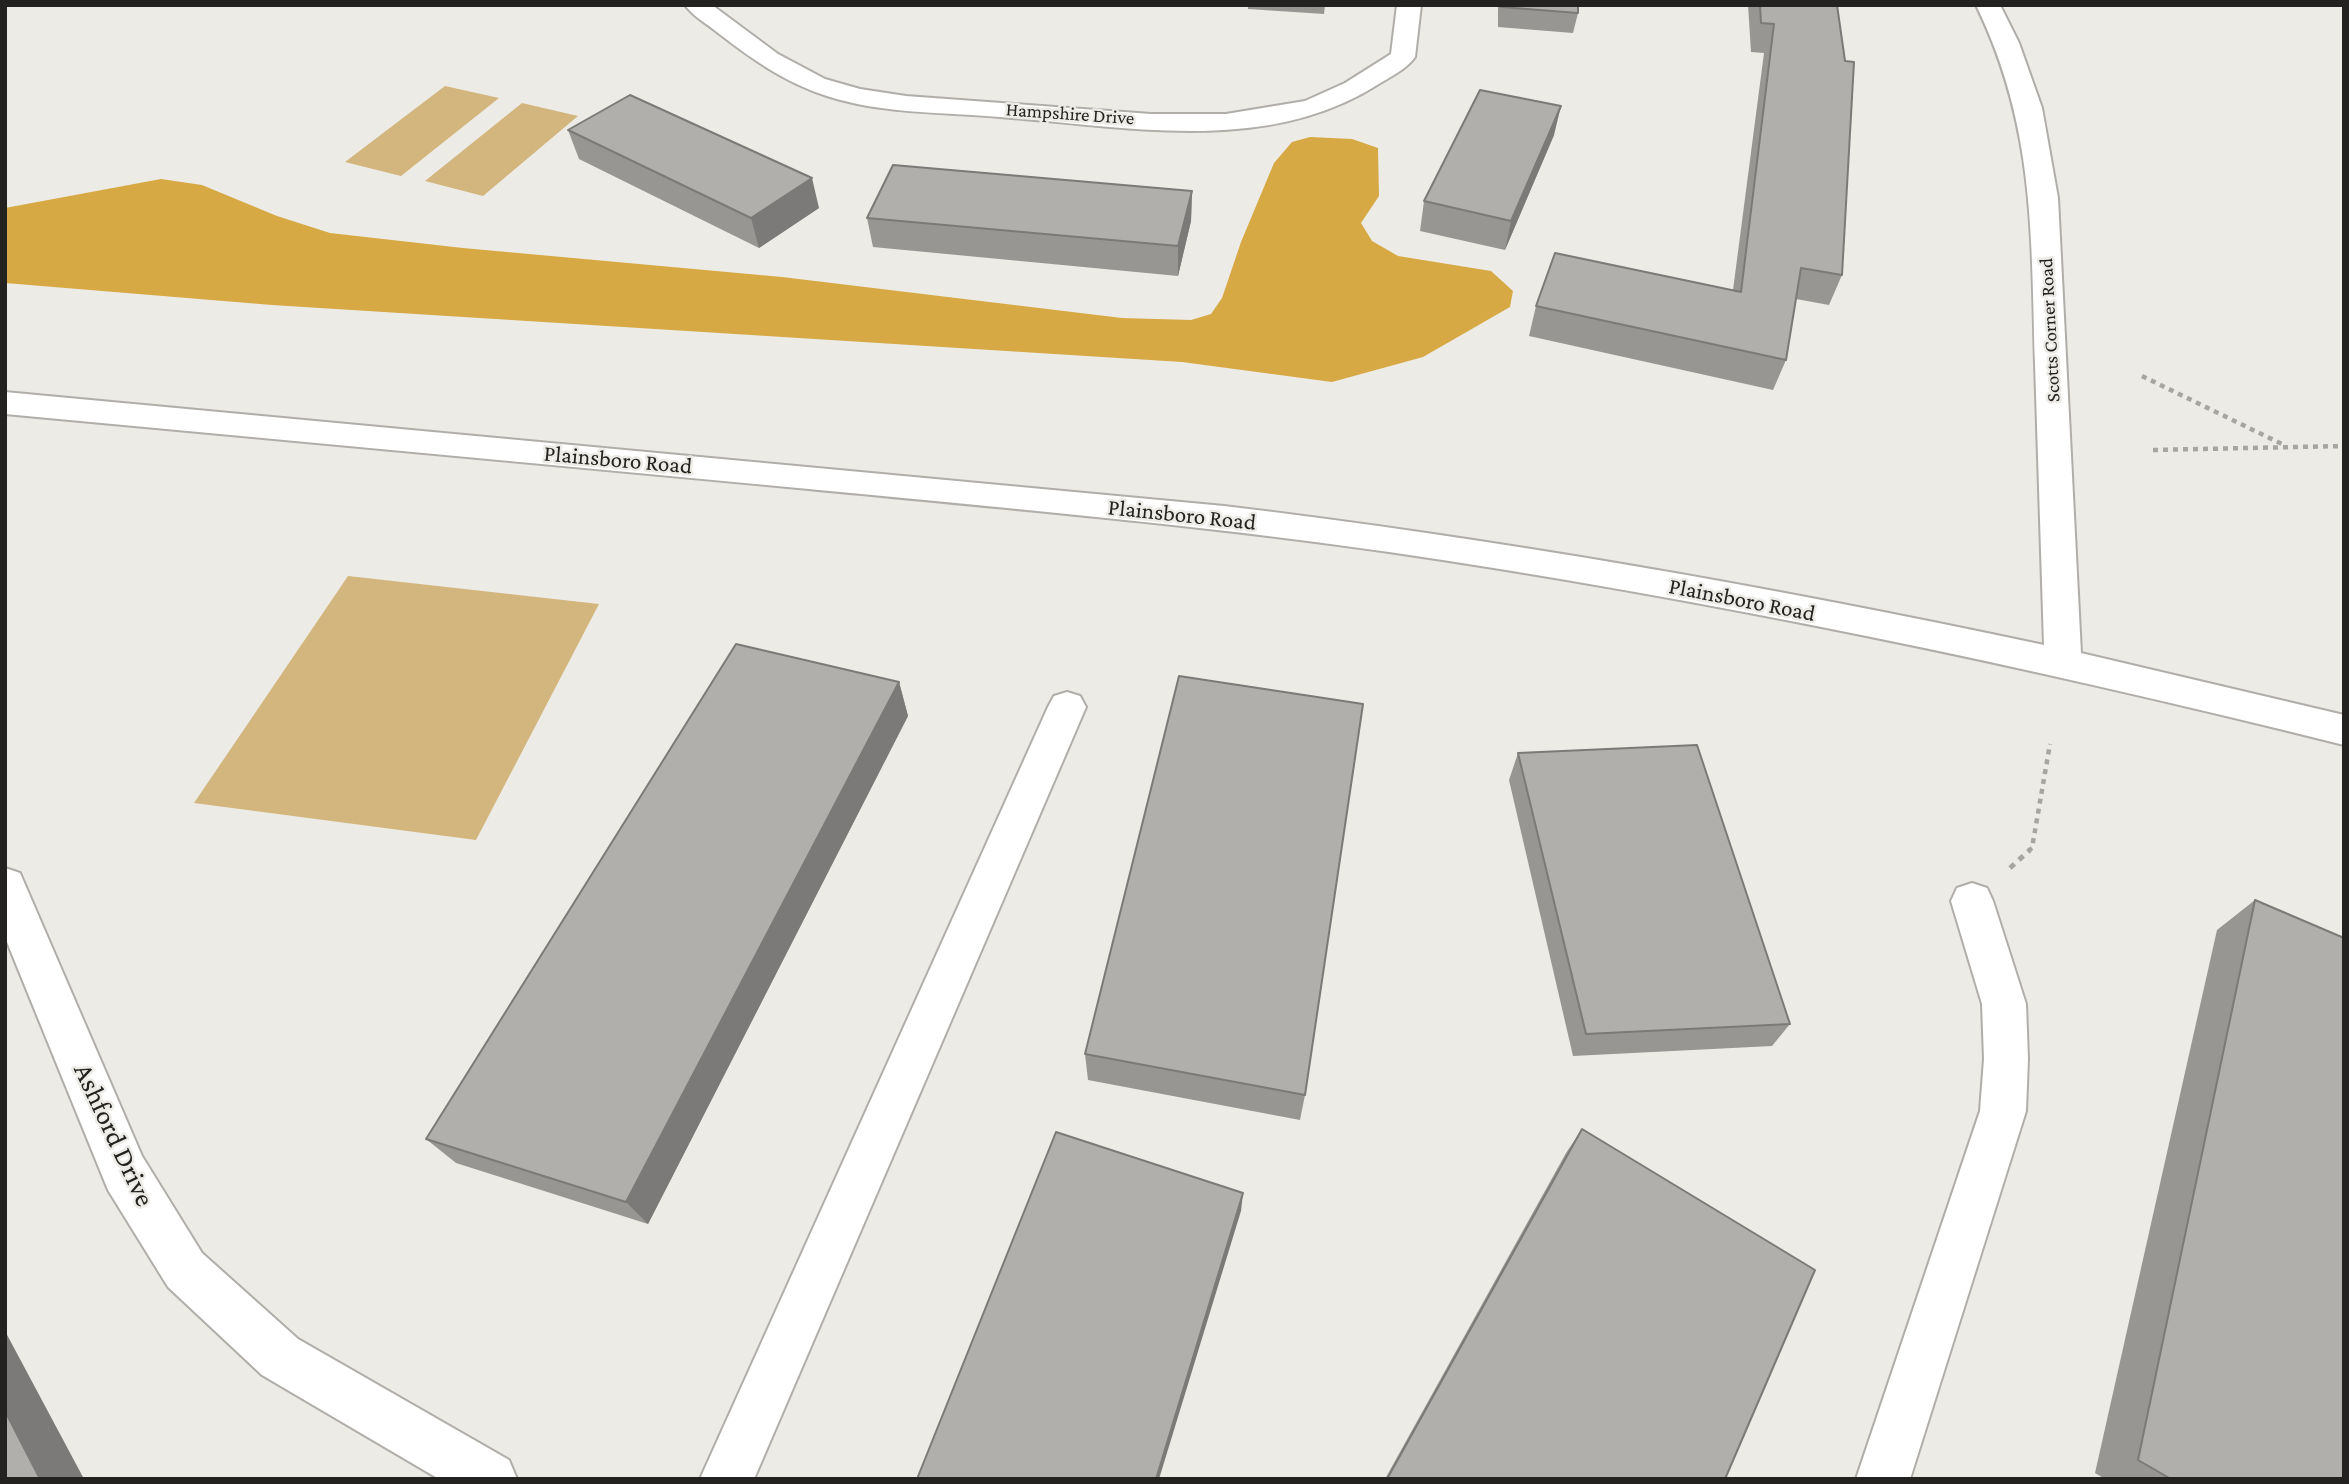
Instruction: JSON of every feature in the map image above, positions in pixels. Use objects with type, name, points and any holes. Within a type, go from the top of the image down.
[{"type":"street","name":"Hampshire Drive","points":[[697,5],[775,62],[816,84],[867,99],[1183,123],[1246,121],[1302,111],[1352,91],[1402,57],[1409,5]]},
{"type":"street","name":"Scotts Corner Road","points":[[1988,5],[2007,43],[2029,108],[2044,198],[2063,663]]},
{"type":"street","name":"Plainsboro Road","points":[[5,403],[976,493],[1231,520],[1481,553],[1760,603],[2063,663],[2344,730]]},
{"type":"street","points":[[727,1479],[1066,707]]},
{"type":"street","name":"Ashford Drive","points":[[5,886],[125,1173],[185,1270],[280,1357],[490,1479]]},
{"type":"street","points":[[1883,1479],[2003,1111],[2006,1059],[2004,1004],[1972,901]]},
{"type":"path","points":[[2142,376],[2288,447]]},
{"type":"path","points":[[2153,450],[2344,446]]},
{"type":"path","points":[[1972,901],[2032,848],[2050,744]]},
{"type":"shaded area","points":[[445,86],[499,98],[401,176],[345,162]]},
{"type":"shaded area","points":[[522,103],[578,116],[483,196],[425,181]]},
{"type":"shaded area","points":[[1310,137],[1352,139],[1378,148],[1379,196],[1361,223],[1372,241],[1398,256],[1491,271],[1513,291],[1510,307],[1423,357],[1332,382],[1182,362],[272,305],[5,283],[5,208],[161,179],[202,185],[277,216],[330,233],[782,277],[1122,318],[1191,320],[1211,314],[1222,298],[1241,242],[1274,163],[1292,142]]},
{"type":"shaded area","points":[[348,576],[599,604],[476,840],[194,803]]},
{"type":"building","points":[[1578,5],[1578,13],[1501,7]]},
{"type":"building","points":[[1760,5],[1837,5],[1845,61],[1854,62],[1842,275],[1801,268],[1786,360],[1536,306],[1555,253],[1741,292],[1774,24],[1761,23]]},
{"type":"building","points":[[1480,90],[1561,106],[1511,221],[1424,201]]},
{"type":"building","points":[[630,95],[812,178],[751,218],[568,130]]},
{"type":"building","points":[[893,165],[1192,191],[1178,246],[867,218]]},
{"type":"building","points":[[736,644],[899,682],[626,1202],[426,1139]]},
{"type":"building","points":[[1179,676],[1363,704],[1305,1095],[1085,1054]]},
{"type":"building","points":[[1697,745],[1790,1024],[1586,1034],[1518,753]]},
{"type":"building","points":[[2255,900],[2344,938],[2344,1479],[2171,1479],[2138,1460]]},
{"type":"building","points":[[1582,1129],[1815,1270],[1725,1479],[1387,1479]]},
{"type":"building","points":[[1056,1132],[1243,1193],[1156,1479],[917,1479]]},
{"type":"building","points":[[5,1411],[40,1479],[5,1479]]}]
